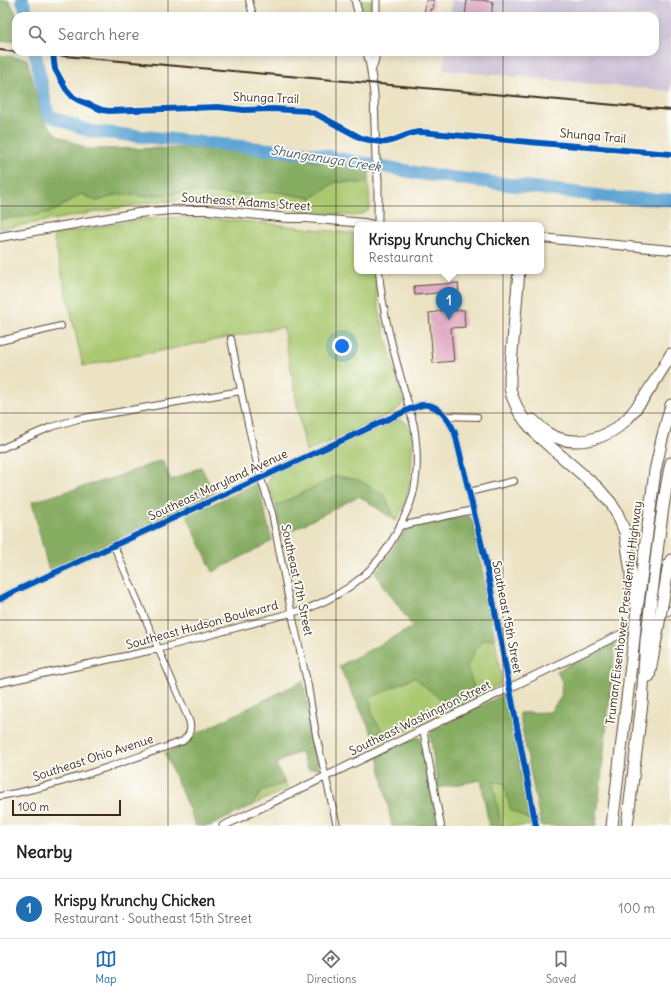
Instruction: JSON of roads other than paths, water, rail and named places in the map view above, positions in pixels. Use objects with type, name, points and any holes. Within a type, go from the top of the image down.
[{"type":"highway","points":[[519,274],[510,376],[512,396],[519,412],[538,436],[598,488],[617,513],[625,532],[631,566],[631,586],[638,608]]},
{"type":"highway","points":[[526,274],[517,386],[523,407],[540,427],[550,434],[565,439],[581,441],[593,439],[612,431],[622,424],[634,412],[664,368],[671,354]]},
{"type":"highway","name":"Truman/Eisenhower Presidential Highway","points":[[612,826],[656,471],[662,439],[671,405]]},
{"type":"highway","name":"Truman/Eisenhower Presidential Highway","points":[[627,826],[651,640],[651,601],[659,534],[671,463]]},
{"type":"highway","points":[[651,640],[664,594],[671,560]]},
{"type":"main road","name":"Southeast Adams Street","points":[[0,237],[138,213],[179,210],[228,211],[288,218],[306,218],[354,223]]},
{"type":"main road","points":[[544,238],[671,250]]},
{"type":"street","points":[[249,0],[252,12]]},
{"type":"street","points":[[355,0],[358,12]]},
{"type":"street","points":[[368,56],[374,94],[378,222]]},
{"type":"street","points":[[371,72],[374,56]]},
{"type":"street","points":[[379,274],[386,318],[410,409]]},
{"type":"street","points":[[0,341],[61,326]]},
{"type":"street","name":"Southeast 17th Street","points":[[231,340],[261,478],[272,513],[291,613],[308,686],[316,735],[337,826]]},
{"type":"street","points":[[0,449],[52,427],[78,420],[241,390]]},
{"type":"street","name":"Southeast Maryland Avenue","points":[[0,599],[410,409],[428,405],[434,407],[446,416]]},
{"type":"street","name":"Southeast Hudson Boulevard","points":[[0,683],[158,649],[309,608],[324,602],[344,590],[363,576],[385,553],[410,504],[414,488],[417,457],[414,426],[410,409]]},
{"type":"street","points":[[446,416],[477,417]]},
{"type":"street","name":"Southeast 15th Street","points":[[446,416],[455,433],[485,559],[536,826]]},
{"type":"street","points":[[469,492],[514,481]]},
{"type":"street","points":[[400,526],[473,510]]},
{"type":"street","points":[[114,546],[158,649]]},
{"type":"street","name":"Southeast Washington Street","points":[[223,826],[671,610]]},
{"type":"street","name":"Southeast Ohio Avenue","points":[[0,796],[50,785],[183,741],[187,738],[190,730],[189,720],[158,649]]},
{"type":"street","points":[[423,729],[441,826]]},
{"type":"waterway","name":"Shunganuga Creek","points":[[22,0],[26,12]]},
{"type":"waterway","name":"Shunganuga Creek","points":[[36,56],[48,115],[89,131],[315,154],[423,174],[617,198],[671,200]]},
{"type":"railway","points":[[0,50],[12,52]]},
{"type":"railway","points":[[65,56],[671,110]]},
{"type":"place","name":"Krispy Krunchy Chicken","points":[[449,320]]}]
